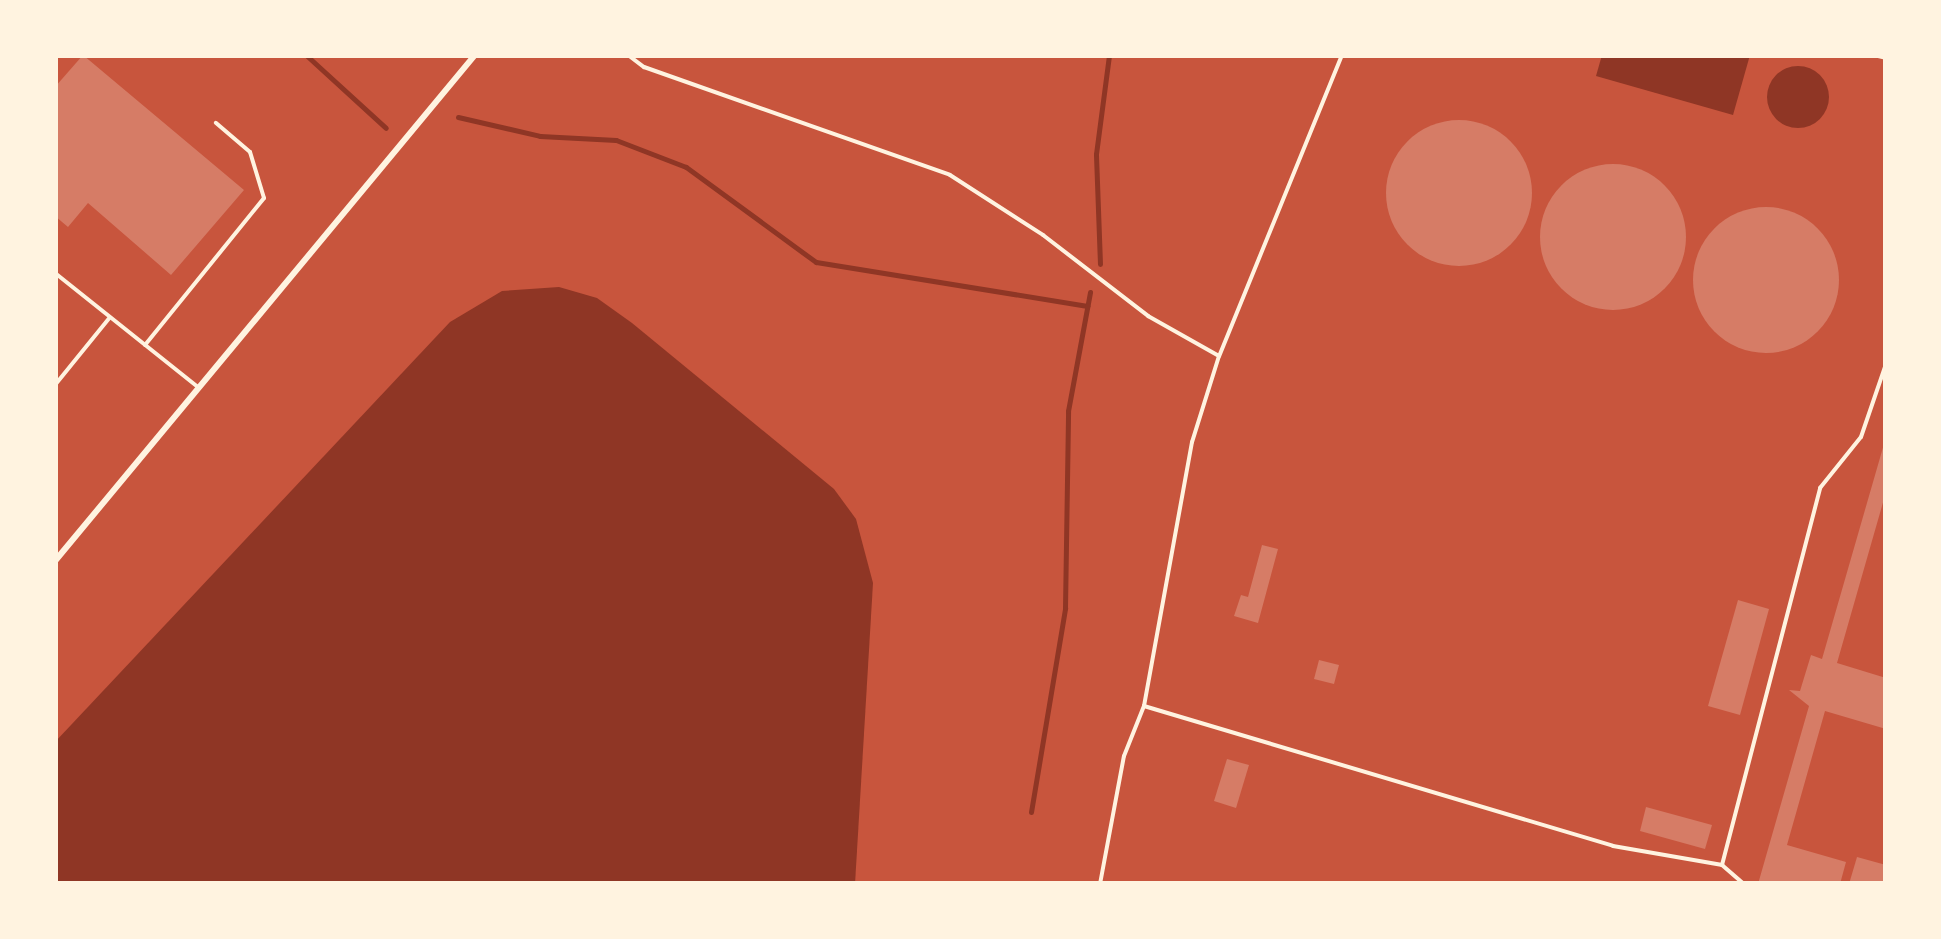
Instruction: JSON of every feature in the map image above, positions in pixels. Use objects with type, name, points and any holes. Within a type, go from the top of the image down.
[{"type":"street","points":[[55,561],[475,55]]},
{"type":"lane","points":[[628,55],[644,67],[950,175],[1043,235],[1148,316],[1219,356]]},
{"type":"lane","points":[[1100,884],[1124,756],[1144,706],[1192,442],[1219,356],[1342,55]]},
{"type":"lane","points":[[1874,55],[1886,58]]},
{"type":"lane","points":[[146,345],[264,198],[250,152],[216,124]]},
{"type":"lane","points":[[55,273],[199,388]]},
{"type":"lane","points":[[55,385],[110,316]]},
{"type":"lane","points":[[1722,865],[1820,488],[1861,436],[1886,364]]},
{"type":"lane","points":[[1144,706],[1613,846],[1722,865],[1744,884]]},
{"type":"shaded area","points":[[1602,55],[1750,55],[1733,115],[1596,76]]},
{"type":"shaded area","points":[[1798,66],[1820,75],[1829,97],[1820,119],[1798,128],[1776,119],[1767,97],[1776,75]]},
{"type":"shaded area","points":[[559,287],[597,298],[632,323],[834,489],[856,519],[873,583],[855,884],[55,884],[55,742],[450,322],[502,291]]},
{"type":"building","points":[[83,55],[244,190],[171,275],[88,203],[68,227],[55,216],[55,87]]},
{"type":"building","points":[[1459,120],[1487,125],[1511,141],[1527,165],[1532,193],[1527,221],[1511,245],[1487,261],[1459,266],[1431,261],[1407,245],[1391,221],[1386,193],[1391,165],[1407,141],[1431,125]]},
{"type":"building","points":[[1613,164],[1641,169],[1665,185],[1681,209],[1686,237],[1681,265],[1665,289],[1641,305],[1613,310],[1585,305],[1561,289],[1545,265],[1540,237],[1545,209],[1561,185],[1585,169]]},
{"type":"building","points":[[1766,207],[1794,212],[1818,228],[1834,252],[1839,280],[1834,308],[1818,332],[1794,348],[1766,353],[1738,348],[1714,332],[1698,308],[1693,280],[1698,252],[1714,228],[1738,212]]},
{"type":"building","points":[[1886,437],[1886,492],[1837,663],[1886,678],[1886,729],[1825,711],[1787,845],[1846,862],[1840,884],[1758,884],[1809,706],[1789,690],[1800,691],[1811,655],[1822,659]]},
{"type":"building","points":[[1262,545],[1278,549],[1258,623],[1234,616],[1241,595],[1248,597]]},
{"type":"building","points":[[1738,600],[1769,609],[1740,715],[1708,706]]},
{"type":"building","points":[[1319,660],[1339,665],[1334,684],[1314,679]]},
{"type":"building","points":[[1227,759],[1249,765],[1236,808],[1214,801]]},
{"type":"building","points":[[1646,807],[1712,825],[1705,849],[1640,831]]},
{"type":"building","points":[[1857,857],[1886,865],[1886,884],[1849,884]]},
{"type":"waterway","points":[[306,55],[386,128]]},
{"type":"waterway","points":[[1100,264],[1096,154],[1109,55]]},
{"type":"waterway","points":[[458,117],[540,136],[616,140],[686,167],[816,262],[1087,306]]},
{"type":"waterway","points":[[1031,812],[1065,608],[1068,411],[1090,292]]}]
